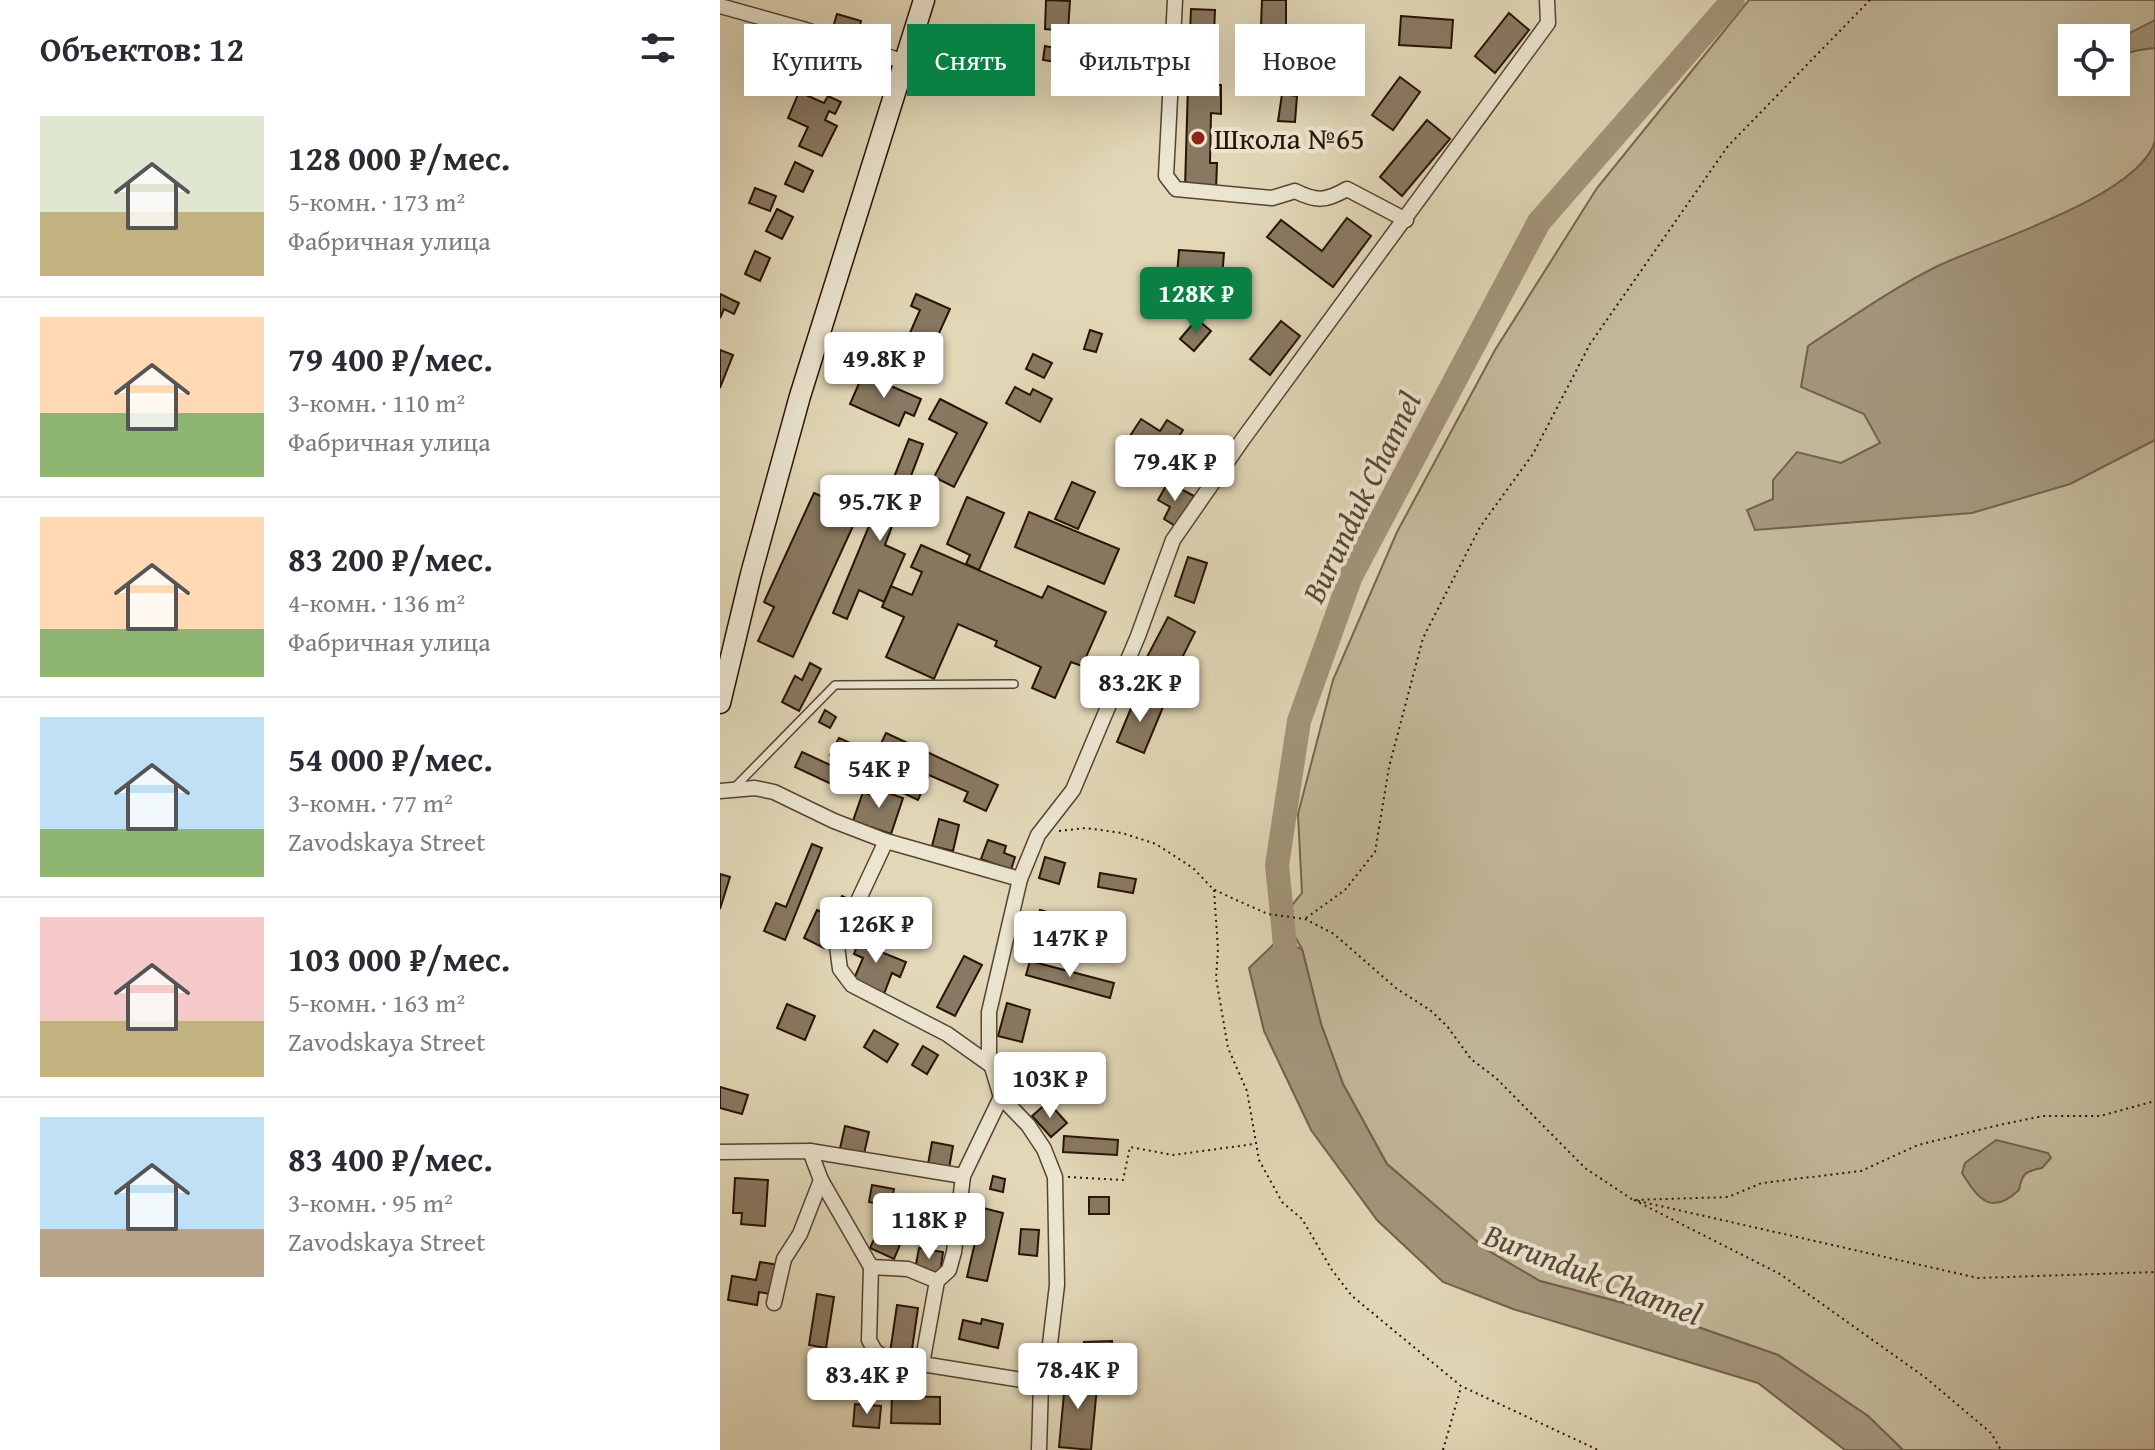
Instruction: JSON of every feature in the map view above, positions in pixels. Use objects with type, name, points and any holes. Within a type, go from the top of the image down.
[{"type":"street","points":[[720,703],[751,574],[800,396],[839,263],[924,0]]},
{"type":"street","points":[[1175,0],[1166,176],[1176,189],[1272,198],[1295,191],[1314,200],[1328,200],[1347,189],[1406,220]]},
{"type":"street","points":[[1039,1450],[1041,1383],[1050,1344],[1057,1285],[1055,1177],[1044,1149],[1028,1125],[1001,1097],[992,1066],[989,1012],[1020,879],[1038,835],[1073,790],[1138,636],[1173,540],[1243,439],[1548,23],[1547,0]]},
{"type":"street","points":[[720,6],[905,62]]},
{"type":"street","points":[[727,790],[755,788],[774,792],[834,821],[886,841],[1020,879]]},
{"type":"street","points":[[886,841],[837,946],[840,969],[852,985],[947,1034],[992,1066]]},
{"type":"street","points":[[922,1364],[937,1281],[949,1270],[954,1252],[963,1176],[1001,1097]]},
{"type":"street","points":[[720,1152],[810,1151],[963,1176]]},
{"type":"street","points":[[810,1151],[821,1180],[871,1267],[869,1340],[875,1351],[882,1356],[922,1364],[1041,1383]]},
{"type":"street","points":[[774,1303],[784,1259],[800,1234],[821,1180]]},
{"type":"street","points":[[871,1267],[908,1269],[937,1281]]},
{"type":"lane","points":[[727,790],[835,685],[1014,684]]},
{"type":"path","points":[[1305,919],[1345,890],[1375,852],[1389,767],[1423,638],[1480,527],[1533,454],[1590,344],[1728,146],[1870,0]]},
{"type":"path","points":[[1038,835],[1086,828],[1122,833],[1156,844],[1193,868],[1213,889],[1268,914],[1305,919],[1334,934],[1397,989],[1430,1010],[1447,1026],[1471,1059],[1496,1078],[1585,1168],[1633,1200],[1780,1274],[1926,1378],[1991,1433],[2001,1450]]},
{"type":"path","points":[[1213,889],[1218,949],[1216,978],[1228,1048],[1247,1091],[1254,1144],[1267,1180],[1282,1202],[1308,1228],[1332,1270],[1352,1296],[1461,1386],[1598,1450]]},
{"type":"path","points":[[1633,1200],[1728,1197],[1762,1183],[1861,1171],[1918,1145],[1999,1125],[2043,1116],[2100,1116],[2155,1101]]},
{"type":"path","points":[[1055,1177],[1123,1180],[1130,1147],[1173,1155],[1254,1144]]},
{"type":"path","points":[[1633,1200],[1978,1278],[2155,1272]]},
{"type":"path","points":[[1443,1450],[1461,1386]]},
{"type":"shaded area","points":[[1749,0],[2155,0],[2155,1450],[1903,1450],[1868,1416],[1778,1355],[1646,1309],[1540,1281],[1487,1250],[1387,1164],[1343,1084],[1321,1024],[1302,949],[1283,916],[1302,893],[1298,814],[1333,680],[1397,532],[1495,350],[1597,188]]},
{"type":"shaded area","points":[[2155,20],[2155,48],[2130,53],[2130,33]]},
{"type":"shaded area","points":[[2155,141],[2155,440],[2070,484],[1972,513],[1755,530],[1747,510],[1773,499],[1773,480],[1797,452],[1841,463],[1880,443],[1864,414],[1801,387],[1808,346],[1873,303],[1940,265],[2061,215],[2093,198],[2122,180],[2143,161]]},
{"type":"shaded area","points":[[1278,940],[1302,949],[1321,1024],[1343,1084],[1387,1164],[1487,1250],[1540,1281],[1646,1309],[1778,1355],[1868,1416],[1903,1450],[1845,1450],[1758,1383],[1513,1309],[1443,1282],[1377,1220],[1311,1130],[1264,1031],[1249,968]]},
{"type":"shaded area","points":[[1996,1140],[2048,1153],[2051,1158],[2042,1168],[2026,1174],[2019,1190],[2009,1198],[1993,1203],[1980,1197],[1962,1173],[1965,1163]]},
{"type":"building","points":[[1046,0],[1070,1],[1068,24],[1051,24],[1051,30],[1045,29]]},
{"type":"building","points":[[1262,0],[1286,0],[1286,24],[1261,24]]},
{"type":"building","points":[[1191,9],[1215,10],[1214,24],[1190,24]]},
{"type":"building","points":[[1509,13],[1529,30],[1495,73],[1475,56]]},
{"type":"building","points":[[837,14],[861,21],[860,24],[834,24]]},
{"type":"building","points":[[1401,16],[1453,20],[1451,48],[1399,45]]},
{"type":"building","points":[[1045,46],[1051,47],[1051,61],[1043,60]]},
{"type":"building","points":[[1400,77],[1420,92],[1393,130],[1372,115]]},
{"type":"building","name":"Школа №65","points":[[1221,85],[1221,114],[1211,113],[1210,163],[1217,163],[1216,189],[1185,188],[1188,96],[1219,96]]},
{"type":"building","points":[[797,96],[808,96],[824,103],[828,96],[841,102],[835,114],[829,111],[825,120],[837,126],[822,156],[799,146],[808,127],[788,118]]},
{"type":"building","points":[[1282,96],[1297,96],[1295,122],[1278,121]]},
{"type":"building","points":[[1427,120],[1450,139],[1402,196],[1380,177]]},
{"type":"building","points":[[795,162],[813,171],[803,192],[785,184]]},
{"type":"building","points":[[755,188],[776,196],[770,211],[749,203]]},
{"type":"building","points":[[777,209],[793,217],[782,239],[766,231]]},
{"type":"building","points":[[1347,218],[1371,236],[1333,287],[1267,237],[1281,220],[1322,251]]},
{"type":"building","points":[[1179,250],[1224,253],[1220,302],[1185,300],[1187,276],[1177,275]]},
{"type":"building","points":[[755,251],[770,258],[760,281],[745,274]]},
{"type":"building","points":[[720,294],[739,303],[734,314],[724,309],[720,318]]},
{"type":"building","points":[[916,294],[950,309],[930,353],[906,342],[920,310],[911,306]]},
{"type":"building","points":[[1197,319],[1211,331],[1194,351],[1180,339]]},
{"type":"building","points":[[1281,321],[1300,336],[1270,375],[1250,359]]},
{"type":"building","points":[[1090,330],[1102,334],[1096,352],[1084,349]]},
{"type":"building","points":[[720,350],[733,355],[720,388]]},
{"type":"building","points":[[1033,354],[1052,363],[1044,378],[1026,369]]},
{"type":"building","points":[[863,374],[921,399],[914,416],[905,412],[899,426],[850,404]]},
{"type":"building","points":[[1015,387],[1030,395],[1033,389],[1052,399],[1040,422],[1006,403]]},
{"type":"building","points":[[940,399],[987,423],[954,487],[934,477],[957,433],[929,419]]},
{"type":"building","points":[[1141,419],[1160,431],[1167,420],[1183,430],[1172,448],[1166,444],[1159,454],[1130,436]]},
{"type":"building","points":[[909,439],[923,444],[885,545],[905,554],[884,602],[859,590],[847,619],[833,613],[871,521],[876,523]]},
{"type":"building","points":[[1072,482],[1095,492],[1078,529],[1055,519]]},
{"type":"building","points":[[1168,482],[1194,496],[1177,527],[1164,519],[1170,507],[1158,500]]},
{"type":"building","points":[[814,493],[859,513],[793,657],[758,641],[774,607],[764,602]]},
{"type":"building","points":[[967,497],[1004,513],[979,570],[966,564],[970,555],[947,544]]},
{"type":"building","points":[[1029,512],[1119,549],[1104,584],[1015,547]]},
{"type":"building","points":[[921,545],[1042,598],[1048,586],[1106,612],[1082,666],[1071,662],[1055,698],[1032,688],[1041,667],[995,646],[997,641],[958,624],[934,679],[886,657],[904,617],[882,607],[891,586],[912,595],[922,572],[911,567]]},
{"type":"building","points":[[1188,557],[1207,563],[1194,603],[1175,596]]},
{"type":"building","points":[[1168,617],[1195,632],[1175,672],[1147,657]]},
{"type":"building","points":[[810,663],[821,669],[799,711],[782,702],[795,676],[802,680]]},
{"type":"building","points":[[1136,696],[1163,707],[1144,753],[1117,742]]},
{"type":"building","points":[[825,710],[836,717],[830,728],[819,722]]},
{"type":"building","points":[[886,733],[998,785],[986,811],[964,801],[968,792],[929,775],[918,800],[886,785],[897,761],[877,752]]},
{"type":"building","points":[[839,738],[850,743],[841,760],[830,755]]},
{"type":"building","points":[[802,752],[839,769],[837,773],[849,778],[844,790],[795,767]]},
{"type":"building","points":[[874,788],[903,798],[891,834],[853,821],[863,792],[871,795]]},
{"type":"building","points":[[939,819],[959,825],[953,851],[932,846]]},
{"type":"building","points":[[988,840],[1006,846],[1004,853],[1015,857],[1011,870],[981,859]]},
{"type":"building","points":[[812,844],[822,848],[785,940],[764,931],[776,903],[786,907]]},
{"type":"building","points":[[1045,857],[1065,863],[1059,884],[1039,878]]},
{"type":"building","points":[[1100,873],[1136,879],[1133,893],[1098,887]]},
{"type":"building","points":[[720,874],[730,877],[720,909]]},
{"type":"building","points":[[842,896],[856,903],[848,919],[834,912]]},
{"type":"building","points":[[817,910],[837,920],[824,948],[804,938]]},
{"type":"building","points":[[1040,910],[1068,918],[1063,934],[1053,931],[1046,958],[1028,953]]},
{"type":"building","points":[[863,931],[881,939],[876,950],[906,962],[900,977],[892,973],[884,994],[853,981],[863,958],[854,954]]},
{"type":"building","points":[[964,956],[982,965],[955,1016],[937,1007]]},
{"type":"building","points":[[1030,961],[1114,983],[1110,998],[1026,975]]},
{"type":"building","points":[[1007,1003],[1030,1010],[1022,1042],[998,1036]]},
{"type":"building","points":[[787,1004],[815,1016],[805,1040],[777,1028]]},
{"type":"building","points":[[874,1030],[898,1044],[887,1062],[864,1047]]},
{"type":"building","points":[[923,1046],[938,1055],[927,1074],[912,1065]]},
{"type":"building","points":[[720,1087],[748,1095],[742,1114],[720,1108]]},
{"type":"building","points":[[1048,1102],[1067,1123],[1051,1137],[1032,1116]]},
{"type":"building","points":[[845,1126],[869,1132],[863,1158],[839,1153]]},
{"type":"building","points":[[1064,1136],[1118,1140],[1117,1155],[1063,1152]]},
{"type":"building","points":[[932,1142],[953,1146],[948,1174],[927,1170]]},
{"type":"building","points":[[993,1176],[1005,1179],[1003,1192],[990,1189]]},
{"type":"building","points":[[735,1178],[768,1180],[765,1226],[741,1224],[742,1213],[733,1213]]},
{"type":"building","points":[[872,1185],[894,1189],[890,1206],[869,1202]]},
{"type":"building","points":[[926,1195],[954,1202],[949,1223],[921,1217]]},
{"type":"building","points":[[1089,1197],[1109,1197],[1109,1214],[1089,1214]]},
{"type":"building","points":[[983,1208],[1003,1213],[987,1281],[967,1277]]},
{"type":"building","points":[[1021,1229],[1039,1230],[1037,1256],[1019,1254]]},
{"type":"building","points":[[878,1230],[902,1240],[894,1259],[870,1248]]},
{"type":"building","points":[[919,1248],[943,1252],[940,1274],[915,1270]]},
{"type":"building","points":[[760,1262],[779,1265],[774,1295],[759,1292],[757,1305],[728,1300],[732,1276],[756,1280]]},
{"type":"building","points":[[817,1294],[834,1297],[826,1348],[809,1345]]},
{"type":"building","points":[[897,1305],[918,1308],[911,1356],[890,1353]]},
{"type":"building","points":[[982,1319],[1003,1324],[998,1348],[959,1339],[963,1320],[981,1324]]},
{"type":"building","points":[[1112,1341],[1113,1354],[1104,1354],[1105,1362],[1085,1363],[1084,1342]]},
{"type":"building","points":[[1066,1372],[1098,1376],[1091,1450],[1059,1447]]},
{"type":"building","points":[[892,1396],[940,1397],[940,1424],[891,1423]]},
{"type":"building","points":[[855,1404],[881,1406],[879,1428],[853,1426]]},
{"type":"waterway","name":"Burunduk Channel","points":[[1288,975],[1277,865],[1299,721],[1351,576],[1539,222],[1733,0]]},
{"type":"place","name":"Школа №65","points":[[1198,138]]}]
